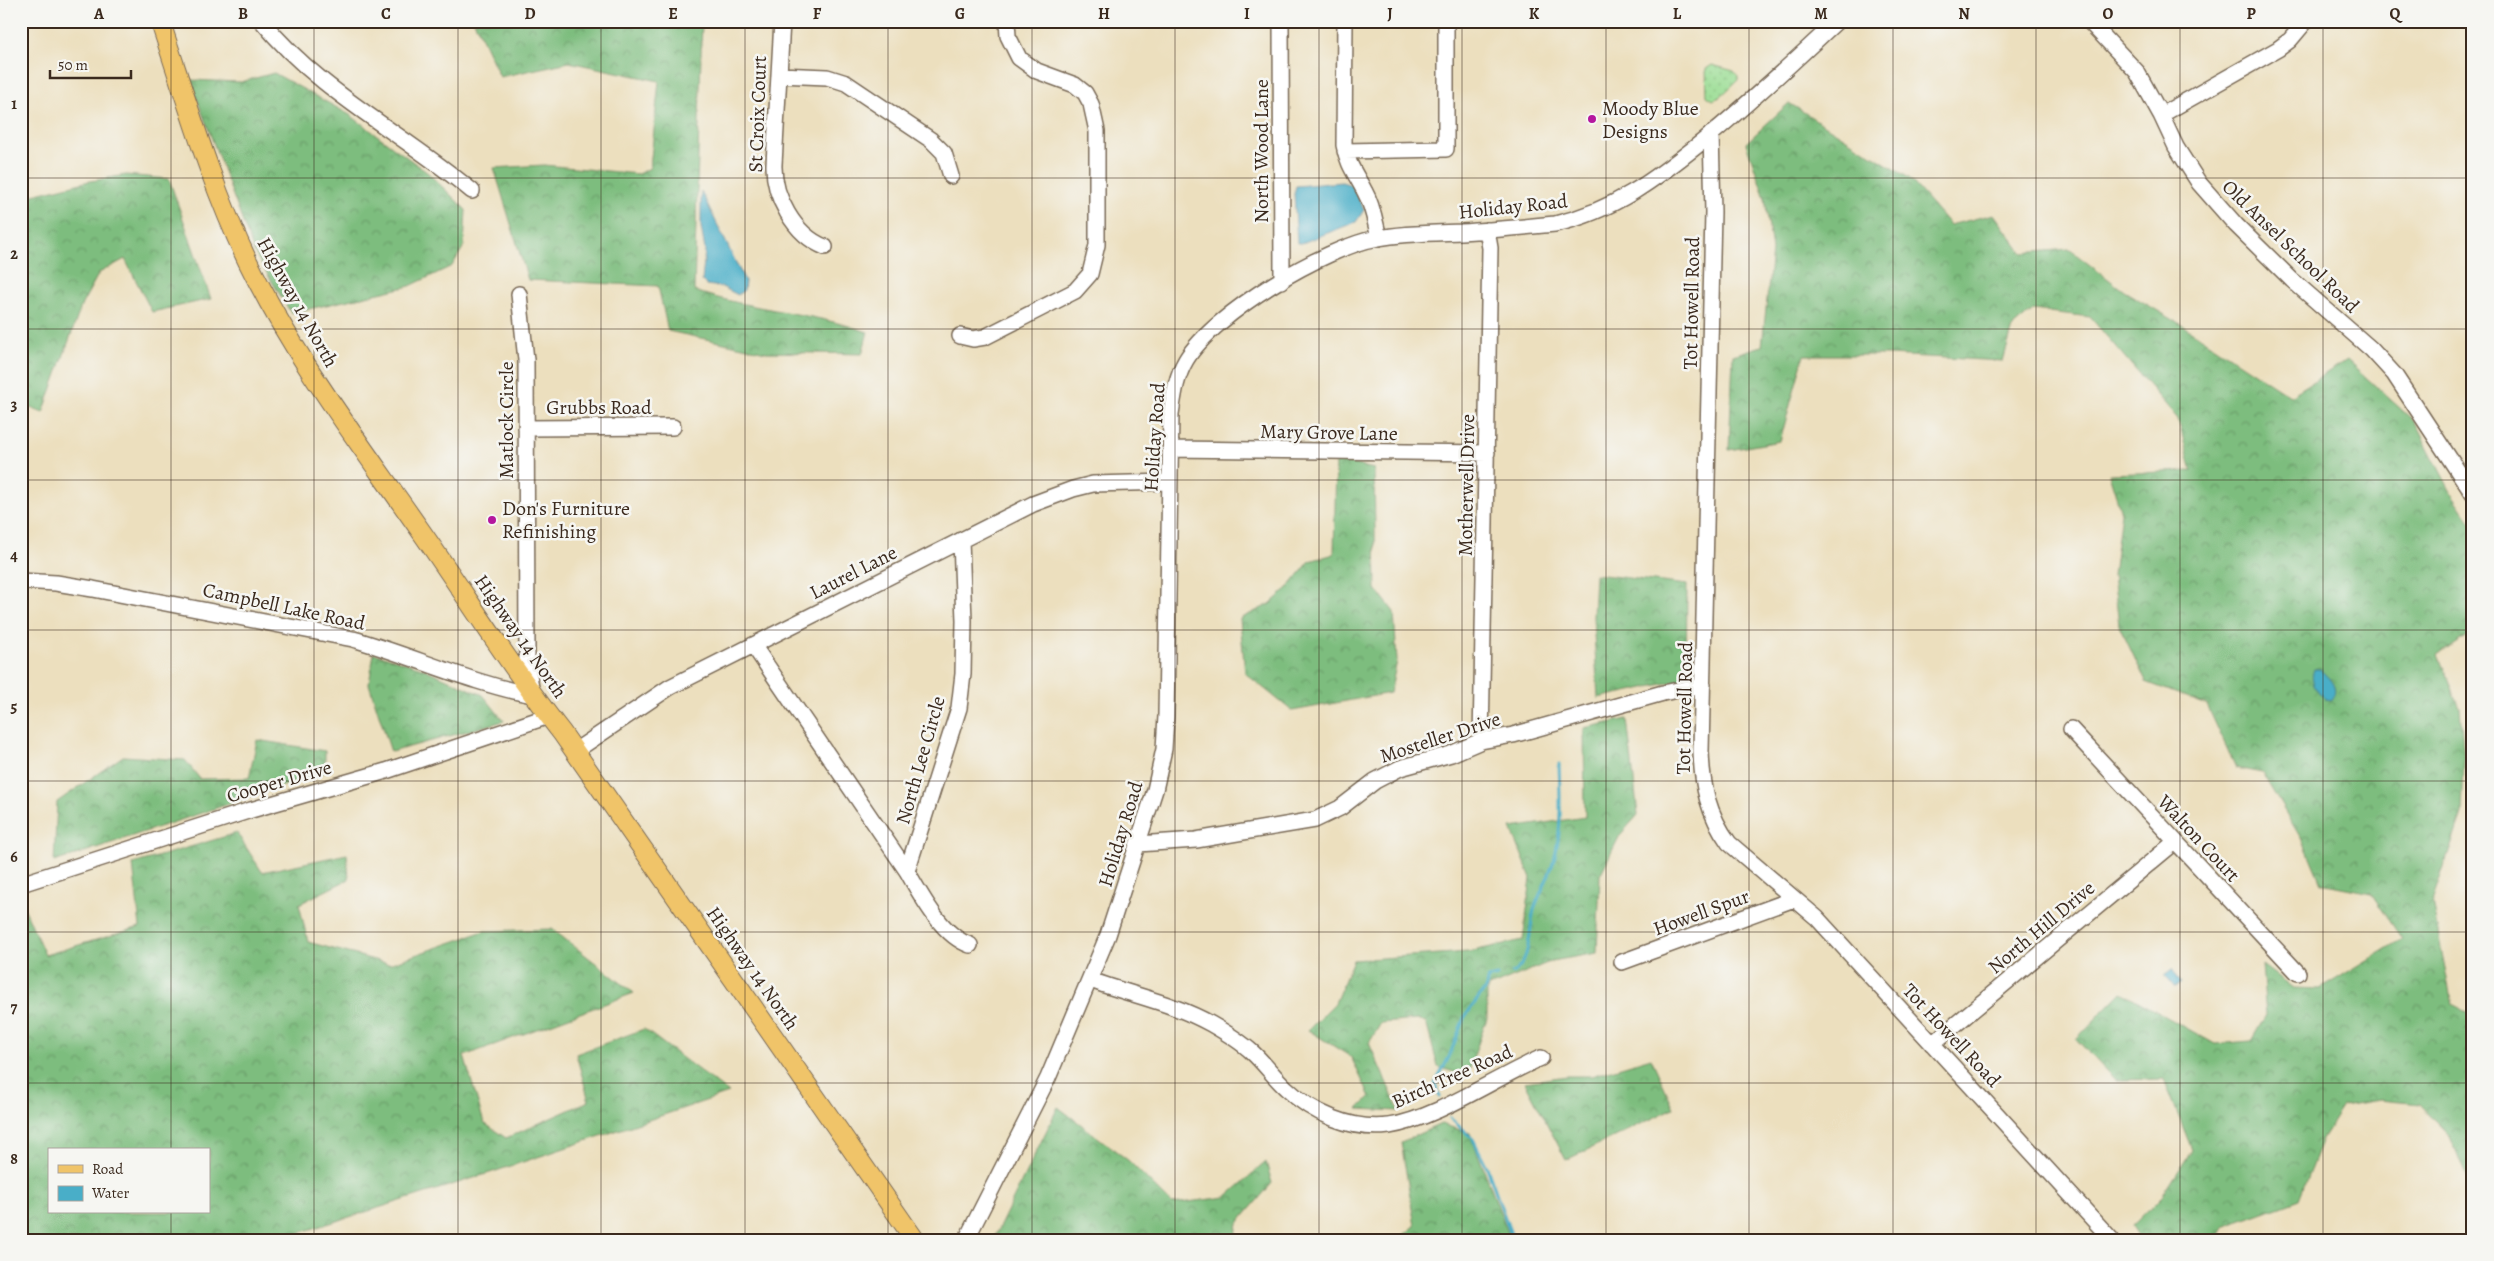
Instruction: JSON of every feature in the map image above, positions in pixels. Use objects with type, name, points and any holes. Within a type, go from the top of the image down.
[{"type":"main road","name":"Highway 14 North","points":[[160,21],[224,209],[276,317],[313,376],[497,641],[532,696],[574,751],[915,1240]]},
{"type":"street","points":[[262,21],[309,70],[442,165],[472,191]]},
{"type":"street","name":"St Croix Court","points":[[782,21],[774,164],[776,190],[799,228],[813,242],[825,247]]},
{"type":"street","points":[[960,336],[973,339],[985,337],[1068,295],[1086,280],[1095,261],[1097,131],[1093,109],[1085,93],[1075,85],[1037,71],[1019,58],[1008,36],[1007,21]]},
{"type":"street","name":"North Wood Lane","points":[[1282,21],[1282,281]]},
{"type":"street","points":[[1345,21],[1345,151],[1352,172],[1365,191],[1373,211],[1378,238]]},
{"type":"street","points":[[1345,151],[1446,149],[1446,21]]},
{"type":"street","name":"Holiday Road","points":[[966,1240],[1048,1078],[1091,980],[1116,912],[1155,790],[1164,749],[1169,482],[1174,391],[1187,358],[1226,319],[1253,298],[1300,268],[1328,253],[1378,238],[1555,224],[1597,212],[1648,184],[1711,134],[1837,21]]},
{"type":"street","name":"Old Ansel School Road","points":[[2089,21],[2132,66],[2161,114],[2186,164],[2215,202],[2292,280],[2371,350],[2394,374],[2473,494]]},
{"type":"street","points":[[2161,114],[2278,49],[2290,40],[2306,21]]},
{"type":"street","points":[[778,75],[827,77],[846,83],[931,140],[944,153],[952,176]]},
{"type":"street","name":"Tot Howell Road","points":[[1711,134],[1714,212],[1702,777],[1712,817],[1729,843],[1743,858],[1817,918],[2112,1240]]},
{"type":"street","name":"Motherwell Drive","points":[[1481,741],[1490,248],[1488,230]]},
{"type":"street","name":"Matlock Circle","points":[[519,294],[525,340],[527,660],[532,696]]},
{"type":"street","name":"Grubbs Road","points":[[526,428],[673,427]]},
{"type":"street","name":"Mary Grove Lane","points":[[1170,449],[1487,453]]},
{"type":"street","name":"Laurel Lane","points":[[574,751],[670,687],[1033,504],[1072,489],[1116,482],[1169,482]]},
{"type":"street","name":"North Lee Circle","points":[[907,871],[959,708],[964,621],[960,540]]},
{"type":"street","name":"Campbell Lake Road","points":[[21,581],[92,588],[353,639],[392,650],[502,690],[532,696]]},
{"type":"street","name":"North Lee Circle","points":[[753,645],[907,871],[926,903],[956,939],[970,945]]},
{"type":"street","name":"Mosteller Drive","points":[[1138,844],[1196,840],[1315,820],[1340,808],[1385,774],[1451,754],[1481,741],[1513,735],[1664,693],[1703,685]]},
{"type":"street","name":"Cooper Drive","points":[[21,884],[251,810],[386,771],[549,716]]},
{"type":"street","name":"Walton Court","points":[[2071,729],[2298,973]]},
{"type":"street","name":"North Hill Drive","points":[[1932,1044],[2175,842]]},
{"type":"street","name":"Howell Spur","points":[[1622,962],[1794,899]]},
{"type":"street","name":"Birch Tree Road","points":[[1091,980],[1172,1007],[1210,1023],[1252,1052],[1285,1087],[1303,1102],[1328,1116],[1367,1127],[1389,1126],[1416,1118],[1541,1058]]},
{"type":"green space","points":[[474,21],[702,21],[694,291],[737,303],[825,320],[868,332],[862,354],[766,352],[668,331],[658,286],[528,280],[494,168],[544,165],[638,174],[650,168],[659,81],[569,62],[500,77]]},
{"type":"green space","points":[[1712,65],[1734,71],[1738,76],[1738,80],[1720,97],[1713,100],[1707,96],[1706,69]]},
{"type":"green space","points":[[274,73],[350,115],[428,173],[466,210],[464,246],[452,266],[410,286],[291,313],[254,252],[190,80],[241,82]]},
{"type":"green space","points":[[1789,103],[1909,178],[1950,225],[1994,214],[2022,253],[2069,249],[2124,291],[2177,322],[2290,396],[2347,360],[2414,421],[2452,494],[2473,525],[2473,632],[2438,655],[2460,707],[2464,761],[2462,814],[2432,902],[2452,1004],[2473,1015],[2473,1194],[2449,1134],[2420,1104],[2378,1100],[2343,1106],[2323,1137],[2299,1199],[2223,1227],[2215,1240],[2141,1240],[2132,1226],[2163,1195],[2192,1150],[2164,1079],[2115,1080],[2076,1039],[2122,992],[2215,1044],[2251,1041],[2266,1015],[2262,965],[2293,988],[2320,989],[2402,939],[2371,893],[2321,883],[2305,845],[2262,773],[2236,768],[2207,705],[2146,682],[2119,625],[2113,575],[2121,512],[2109,474],[2192,471],[2178,419],[2090,317],[2033,310],[2013,327],[2003,361],[1888,355],[1804,355],[1780,441],[1729,450],[1733,355],[1762,346],[1772,251],[1765,198],[1746,143]]},
{"type":"green space","points":[[126,175],[169,179],[211,299],[152,312],[125,259],[99,273],[82,304],[43,413],[21,404],[21,198],[85,182]]},
{"type":"green space","points":[[1336,460],[1374,469],[1376,589],[1394,612],[1397,661],[1390,693],[1292,711],[1245,673],[1240,619],[1270,604],[1289,587],[1310,561],[1334,554]]},
{"type":"green space","points":[[1595,574],[1687,585],[1686,679],[1598,698],[1593,617]]},
{"type":"green space","points":[[374,653],[422,668],[483,695],[504,721],[391,752],[369,684]]},
{"type":"green space","points":[[1627,719],[1638,815],[1620,835],[1600,875],[1597,953],[1552,961],[1487,988],[1487,1018],[1467,1076],[1438,1067],[1426,1022],[1417,1020],[1381,1023],[1369,1043],[1399,1111],[1358,1109],[1370,1097],[1351,1057],[1308,1030],[1335,1003],[1353,960],[1468,952],[1523,940],[1531,878],[1511,828],[1585,817],[1584,728]]},
{"type":"green space","points":[[257,740],[325,751],[325,772],[54,862],[57,802],[123,756],[185,760],[200,779],[249,778]]},
{"type":"green space","points":[[237,833],[262,872],[347,854],[349,879],[299,904],[308,942],[389,964],[484,931],[552,929],[634,993],[464,1056],[484,1123],[506,1138],[589,1101],[576,1054],[644,1029],[729,1093],[493,1172],[276,1240],[21,1240],[21,905],[23,905],[45,955],[140,927],[133,864]]},
{"type":"green space","points":[[1651,1058],[1674,1108],[1566,1160],[1525,1082],[1567,1076],[1591,1076]]},
{"type":"green space","points":[[1058,1107],[1129,1161],[1172,1204],[1226,1197],[1266,1162],[1272,1183],[1238,1223],[1235,1240],[993,1240]]},
{"type":"green space","points":[[1441,1124],[1470,1133],[1511,1240],[1397,1240],[1415,1226],[1401,1142]]},
{"type":"water","points":[[1342,182],[1352,185],[1364,210],[1356,222],[1302,243],[1297,243],[1294,194],[1296,186]]},
{"type":"water","points":[[701,191],[745,281],[744,290],[738,295],[722,287],[706,285],[702,281],[705,250],[701,227]]},
{"type":"water","points":[[2314,669],[2320,669],[2334,684],[2336,692],[2330,700],[2324,699],[2314,685],[2312,677]]},
{"type":"water","points":[[2172,969],[2181,983],[2175,988],[2164,975]]},
{"type":"waterway","points":[[1512,973],[1523,962],[1526,954],[1534,910],[1552,868],[1556,852],[1560,819],[1559,764]]},
{"type":"waterway","points":[[1440,1096],[1435,1084],[1449,1057],[1464,1018],[1485,989],[1489,978],[1497,976]]},
{"type":"waterway","points":[[1450,1118],[1473,1139],[1487,1167],[1513,1240]]},
{"type":"place","name":"Moody Blue Designs","points":[[1592,119]]},
{"type":"place","name":"Don's Furniture Refinishing","points":[[492,520]]}]
